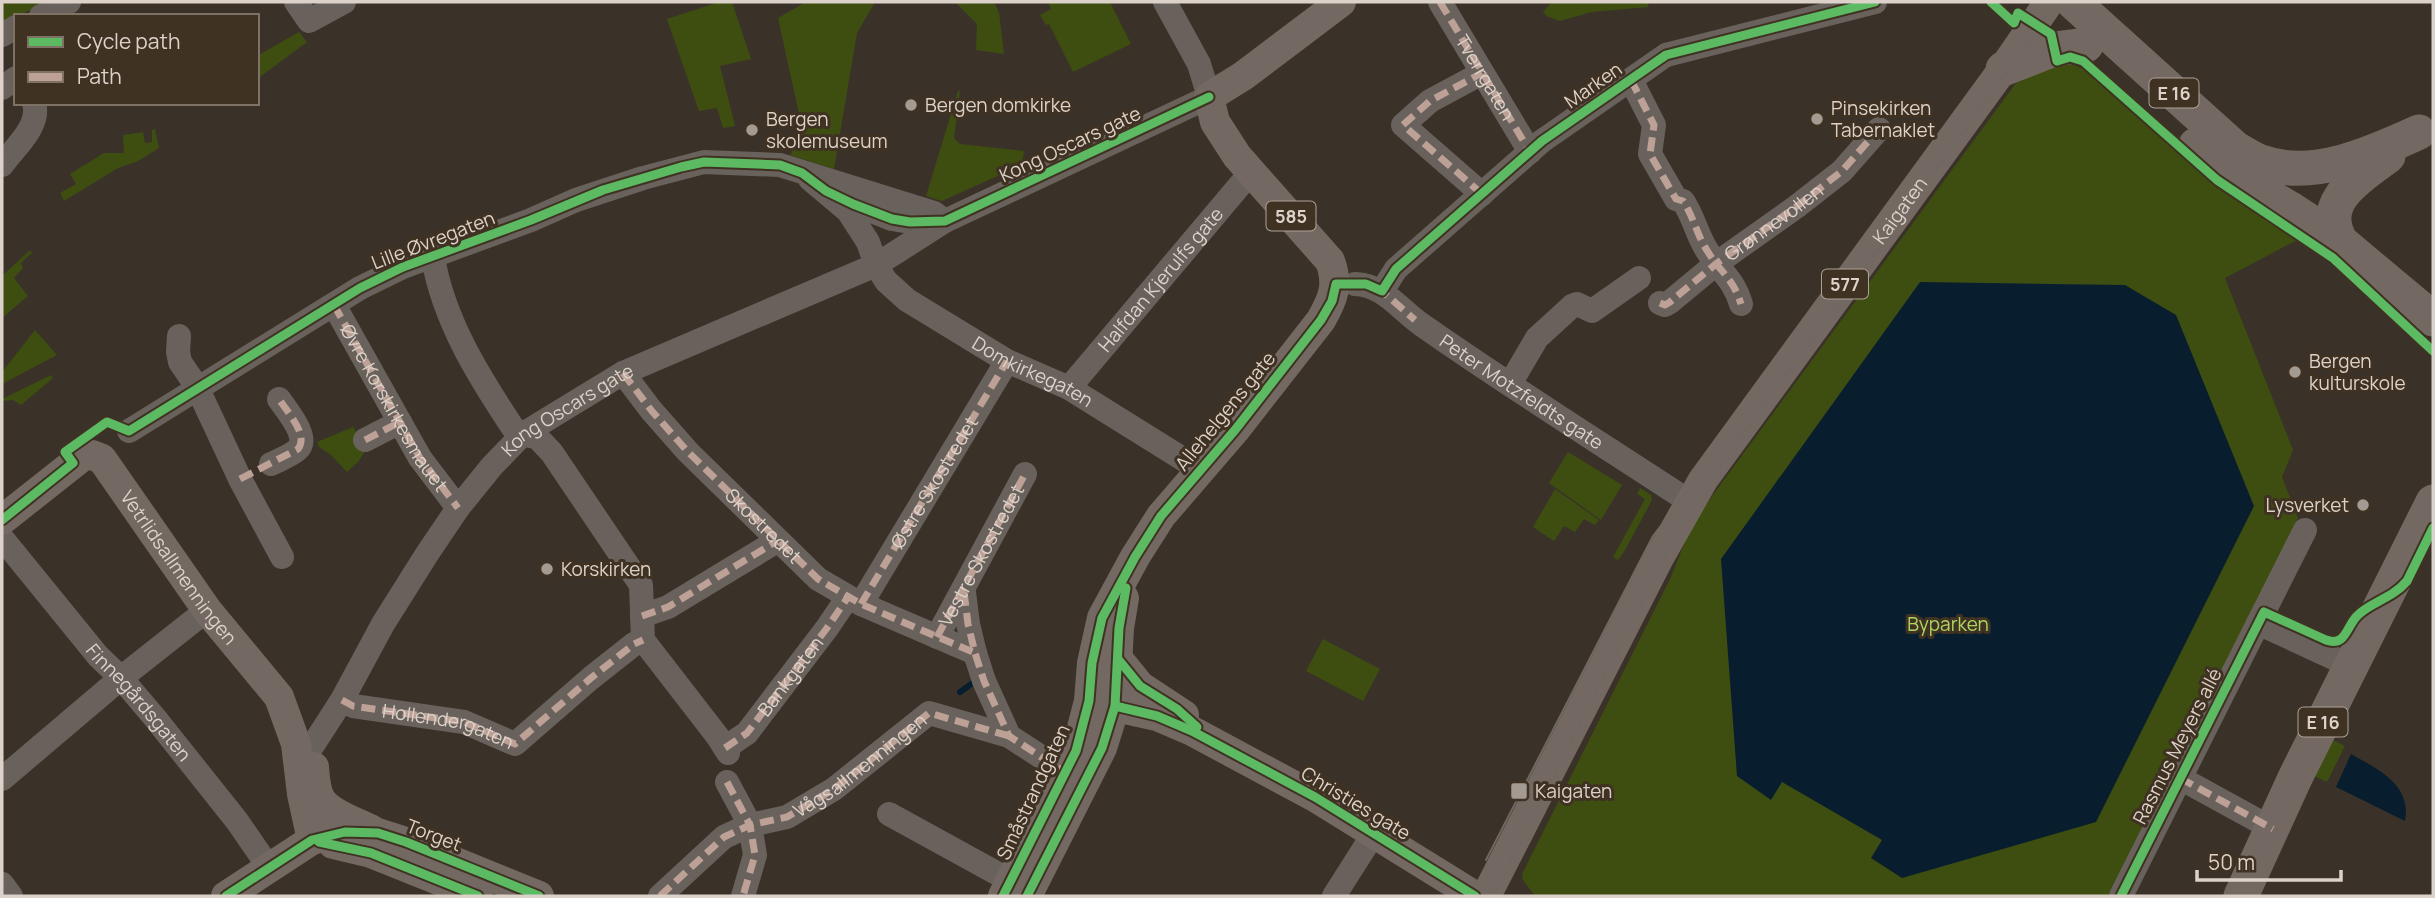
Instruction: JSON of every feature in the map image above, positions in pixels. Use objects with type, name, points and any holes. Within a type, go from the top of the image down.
[{"type":"highway","name":"E 16","points":[[2049,2],[2086,46],[2224,170],[2341,242],[2433,319]]},
{"type":"highway","name":"E 16","points":[[2073,2],[2236,149],[2261,162],[2286,167],[2334,164],[2373,153],[2426,128]]},
{"type":"highway","points":[[2003,69],[2054,48],[2086,46]]},
{"type":"highway","name":"E 16","points":[[2341,242],[2333,222],[2339,198],[2360,177],[2426,128]]},
{"type":"highway","name":"E 16","points":[[2241,896],[2433,502]]},
{"type":"main road","name":"Kong Oscars gate","points":[[1209,97],[1243,76],[1341,2]]},
{"type":"main road","name":"Kaigaten","points":[[1486,896],[1689,502],[1725,448],[2003,69],[2049,2]]},
{"type":"main road","name":"585","points":[[1209,97],[1220,132],[1251,172]]},
{"type":"main road","name":"Allehelgens gate","points":[[1102,703],[1092,663],[1102,618],[1135,557],[1161,516],[1234,430],[1321,320],[1335,293],[1334,272],[1330,261],[1251,172]]},
{"type":"main road","name":"Vetrlidsallmenningen","points":[[2,520],[83,456],[92,455],[102,460],[207,610],[279,697]]},
{"type":"main road","name":"Allehelgens gate","points":[[1102,703],[1118,659],[1121,609],[1135,557]]},
{"type":"main road","name":"Christies gate","points":[[1118,659],[1140,686],[1177,709],[1216,744]]},
{"type":"main road","points":[[279,697],[293,704],[308,728],[313,745],[316,787],[321,801],[378,833]]},
{"type":"main road","points":[[279,697],[296,744],[302,794],[312,840]]},
{"type":"main road","name":"Christies gate","points":[[1102,703],[1157,716],[1216,744],[1315,797],[1475,896]]},
{"type":"main road","name":"Småstrandgaten","points":[[1023,892],[1095,765],[1102,703]]},
{"type":"main road","name":"Småstrandgaten","points":[[1023,892],[1066,773],[1102,703]]},
{"type":"main road","name":"Torget","points":[[226,896],[312,840],[345,832],[378,833],[441,855],[539,896]]},
{"type":"main road","name":"Torget","points":[[312,840],[371,853],[478,896]]},
{"type":"street","points":[[303,11],[344,2]]},
{"type":"street","points":[[1165,2],[1199,64],[1209,97]]},
{"type":"street","name":"Tverrgaten","points":[[1440,2],[1530,152]]},
{"type":"street","name":"Marken","points":[[1382,291],[1396,270],[1530,152],[1666,55],[1875,2]]},
{"type":"street","points":[[1482,73],[1430,101],[1403,125],[1482,194]]},
{"type":"street","points":[[1631,80],[1654,125],[1650,154],[1676,200],[1683,201],[1692,215],[1709,254],[1731,278],[1741,304]]},
{"type":"street","name":"Kong Oscars gate","points":[[313,745],[342,700],[383,624],[458,508],[492,466],[523,435],[623,373],[876,265],[945,221],[1209,97]]},
{"type":"street","points":[[2,165],[31,127],[36,113],[34,105]]},
{"type":"street","name":"Grønnevollen","points":[[1660,303],[1665,305],[1670,302],[1717,263],[1842,171],[1879,129]]},
{"type":"street","name":"Lille Øvregaten","points":[[130,431],[360,288],[403,267],[433,258],[576,200],[668,171],[704,162],[791,169],[934,212],[945,221]]},
{"type":"street","points":[[791,169],[826,191],[892,219],[910,222],[945,221]]},
{"type":"street","name":"Halfdan Kjerulfs gate","points":[[1069,388],[1146,308],[1189,256],[1251,172]]},
{"type":"street","name":"Domkirkegaten","points":[[826,191],[858,224],[886,281],[907,300],[1007,361],[1069,388],[1199,469]]},
{"type":"street","points":[[433,258],[437,281],[461,344],[513,428],[523,435],[538,438],[552,453],[641,585],[643,628]]},
{"type":"street","points":[[1510,384],[1537,338],[1572,306],[1577,304],[1592,311],[1639,278]]},
{"type":"street","name":"Peter Motzfeldts gate","points":[[1355,284],[1366,284],[1382,291],[1415,320],[1689,502]]},
{"type":"street","name":"Øvre Korskirkesmauet","points":[[334,305],[420,458],[458,508]]},
{"type":"street","points":[[179,336],[180,362],[197,387],[282,556]]},
{"type":"street","name":"Østre Skostredet","points":[[855,601],[1007,361]]},
{"type":"street","name":"Skostredet","points":[[623,373],[688,452],[818,579],[855,601],[937,637]]},
{"type":"street","points":[[271,464],[302,444],[302,436],[279,399]]},
{"type":"street","points":[[365,440],[400,422]]},
{"type":"street","name":"Vestre Skostredet","points":[[937,637],[1025,474]]},
{"type":"street","name":"Rasmus Meyers allé","points":[[2121,896],[2305,530]]},
{"type":"street","name":"Finnegårdsgaten","points":[[2,538],[98,656],[121,678],[237,821],[270,869]]},
{"type":"street","points":[[643,628],[668,607],[777,541]]},
{"type":"street","points":[[964,592],[975,653],[984,681],[1009,736]]},
{"type":"street","name":"Bankgaten","points":[[643,628],[726,750],[747,733],[827,628],[855,601]]},
{"type":"street","points":[[2,779],[121,678],[207,610]]},
{"type":"street","points":[[2258,623],[2351,666]]},
{"type":"street","name":"Hollendergaten","points":[[342,700],[353,706],[464,722],[515,744],[634,644],[643,628]]},
{"type":"street","points":[[937,637],[975,653]]},
{"type":"street","name":"Vågsallmenningen","points":[[660,896],[724,837],[750,825],[787,817],[834,789],[929,713],[1009,736],[1066,773]]},
{"type":"street","points":[[2180,778],[2273,829]]},
{"type":"street","points":[[727,782],[750,825],[755,855],[743,896]]},
{"type":"street","points":[[890,814],[1023,892]]},
{"type":"street","points":[[1334,896],[1374,833]]},
{"type":"street","points":[[2,884],[11,896]]},
{"type":"green space","points":[[2,2],[46,2],[22,14],[14,14],[14,18],[2,26]]},
{"type":"green space","points":[[719,2],[732,2],[751,59],[720,66],[735,126],[723,128],[717,108],[699,111],[667,19]]},
{"type":"green space","points":[[806,2],[875,2],[857,33],[834,169],[790,155],[803,132],[778,18]]},
{"type":"green space","points":[[955,2],[994,2],[999,12],[1004,54],[976,50],[977,24]]},
{"type":"green space","points":[[1048,2],[1110,2],[1131,44],[1073,72],[1049,24],[1046,25],[1040,15],[1051,9]]},
{"type":"green space","points":[[1552,2],[1649,2],[1648,7],[1592,12],[1560,21],[1546,16],[1543,12]]},
{"type":"green space","points":[[299,32],[307,42],[259,78],[259,55]]},
{"type":"green space","name":"Byparken","points":[[2063,65],[2074,65],[2087,71],[2195,168],[2299,239],[2225,278],[2293,450],[2282,477],[2298,518],[2111,896],[1535,896],[1523,880],[1522,874],[1670,579],[1693,522],[2016,83]]},
{"type":"green space","points":[[958,91],[954,138],[960,144],[1024,151],[1022,165],[942,201],[926,196]]},
{"type":"green space","points":[[155,129],[159,148],[138,161],[118,168],[64,201],[60,193],[76,184],[70,174],[104,153],[124,153],[123,135],[143,132],[145,143],[152,142],[152,130]]},
{"type":"green space","points":[[29,251],[33,252],[21,263],[23,268],[14,278],[28,296],[2,318],[2,276]]},
{"type":"green space","points":[[35,330],[57,355],[2,384],[2,372]]},
{"type":"green space","points":[[51,375],[53,378],[21,405],[13,400],[2,401],[2,399]]},
{"type":"green space","points":[[353,427],[367,448],[347,472],[319,447],[317,442]]},
{"type":"green space","points":[[1568,452],[1622,485],[1601,520],[1549,483]]},
{"type":"green space","points":[[1640,488],[1651,495],[1652,500],[1618,560],[1613,557],[1645,499],[1637,494]]},
{"type":"green space","points":[[1555,489],[1599,520],[1595,525],[1584,519],[1575,532],[1564,526],[1554,541],[1533,527]]},
{"type":"green space","points":[[1323,639],[1380,669],[1363,701],[1306,671]]},
{"type":"green space","points":[[2333,740],[2345,746],[2327,782],[2310,774]]},
{"type":"water","points":[[1920,282],[2125,285],[2176,315],[2254,506],[2096,822],[1902,878],[1871,858],[1882,840],[1782,782],[1771,800],[1737,776],[1721,559]]},
{"type":"water","points":[[2351,754],[2382,772],[2398,788],[2406,808],[2405,821],[2336,787]]},
{"type":"waterway","points":[[960,692],[977,680]]},
{"type":"tram line","points":[[1492,896],[1683,522],[1707,483],[2001,81],[2055,2]]},
{"type":"tram line","points":[[1486,860],[1653,536],[1698,478]]},
{"type":"marked path","points":[[1440,2],[1530,152]]},
{"type":"marked path","points":[[1482,73],[1430,101],[1403,125],[1482,194]]},
{"type":"marked path","points":[[1631,80],[1654,125],[1650,154],[1676,199],[1683,201],[1687,207],[1704,246],[1730,282],[1741,304]]},
{"type":"marked path","points":[[1660,303],[1665,305],[1670,302],[1717,263],[1842,171],[1879,129]]},
{"type":"marked path","points":[[1376,288],[1415,320]]},
{"type":"marked path","points":[[334,305],[420,458],[458,508]]},
{"type":"marked path","points":[[861,604],[1007,361]]},
{"type":"marked path","points":[[623,373],[688,452],[818,579],[861,604],[975,653]]},
{"type":"marked path","points":[[240,479],[298,449],[301,443],[299,431],[279,399]]},
{"type":"marked path","points":[[365,440],[400,422]]},
{"type":"marked path","points":[[937,637],[1025,474]]},
{"type":"marked path","points":[[642,616],[668,607],[777,541]]},
{"type":"marked path","points":[[964,592],[975,653],[984,681],[1009,736],[1066,773]]},
{"type":"marked path","points":[[725,748],[747,733],[848,597]]},
{"type":"marked path","points":[[342,700],[353,706],[464,722],[515,744],[591,678],[643,640]]},
{"type":"marked path","points":[[660,896],[724,837],[750,825],[787,817],[834,789],[929,713],[1009,736]]},
{"type":"marked path","points":[[2180,778],[2273,829]]},
{"type":"marked path","points":[[727,782],[750,825],[755,855],[743,896]]},
{"type":"cycle path","points":[[1003,896],[1076,751],[1089,701],[1092,663],[1102,618],[1135,557],[1161,516],[1235,430],[1321,320],[1332,301],[1336,284],[1366,284],[1382,291],[1396,269],[1542,141],[1666,55],[1875,2]]},
{"type":"cycle path","points":[[1991,2],[2014,23],[2018,13],[2051,34],[2057,61],[2070,57],[2083,61],[2217,180],[2333,258],[2433,351]]},
{"type":"cycle path","points":[[2,520],[73,463],[65,452],[107,422],[129,431],[360,288],[403,267],[531,220],[603,190],[704,162],[780,165],[802,173],[826,191],[892,219],[910,222],[945,221],[1209,97]]},
{"type":"cycle path","points":[[2121,896],[2264,612],[2326,640],[2338,641],[2362,611],[2395,592],[2407,581],[2433,528]]},
{"type":"cycle path","points":[[1027,896],[1102,748],[1115,706],[1119,628],[1126,588]]},
{"type":"cycle path","points":[[1118,659],[1140,686],[1177,709],[1197,727]]},
{"type":"cycle path","points":[[1115,706],[1157,716],[1192,731],[1315,797],[1475,896]]},
{"type":"cycle path","points":[[226,896],[312,840],[345,832],[378,833],[406,842],[539,896]]},
{"type":"cycle path","points":[[319,842],[371,853],[478,896]]},
{"type":"place","name":"Bergen domkirke","points":[[911,105]]},
{"type":"place","name":"Pinsekirken Tabernaklet","points":[[1817,119]]},
{"type":"place","name":"Bergen skolemuseum","points":[[752,130]]},
{"type":"place","name":"Bergen kulturskole","points":[[2295,372]]},
{"type":"place","name":"Lysverket","points":[[2363,505]]},
{"type":"place","name":"Korskirken","points":[[547,569]]},
{"type":"place","name":"Kaigaten","points":[[1519,791]]}]
